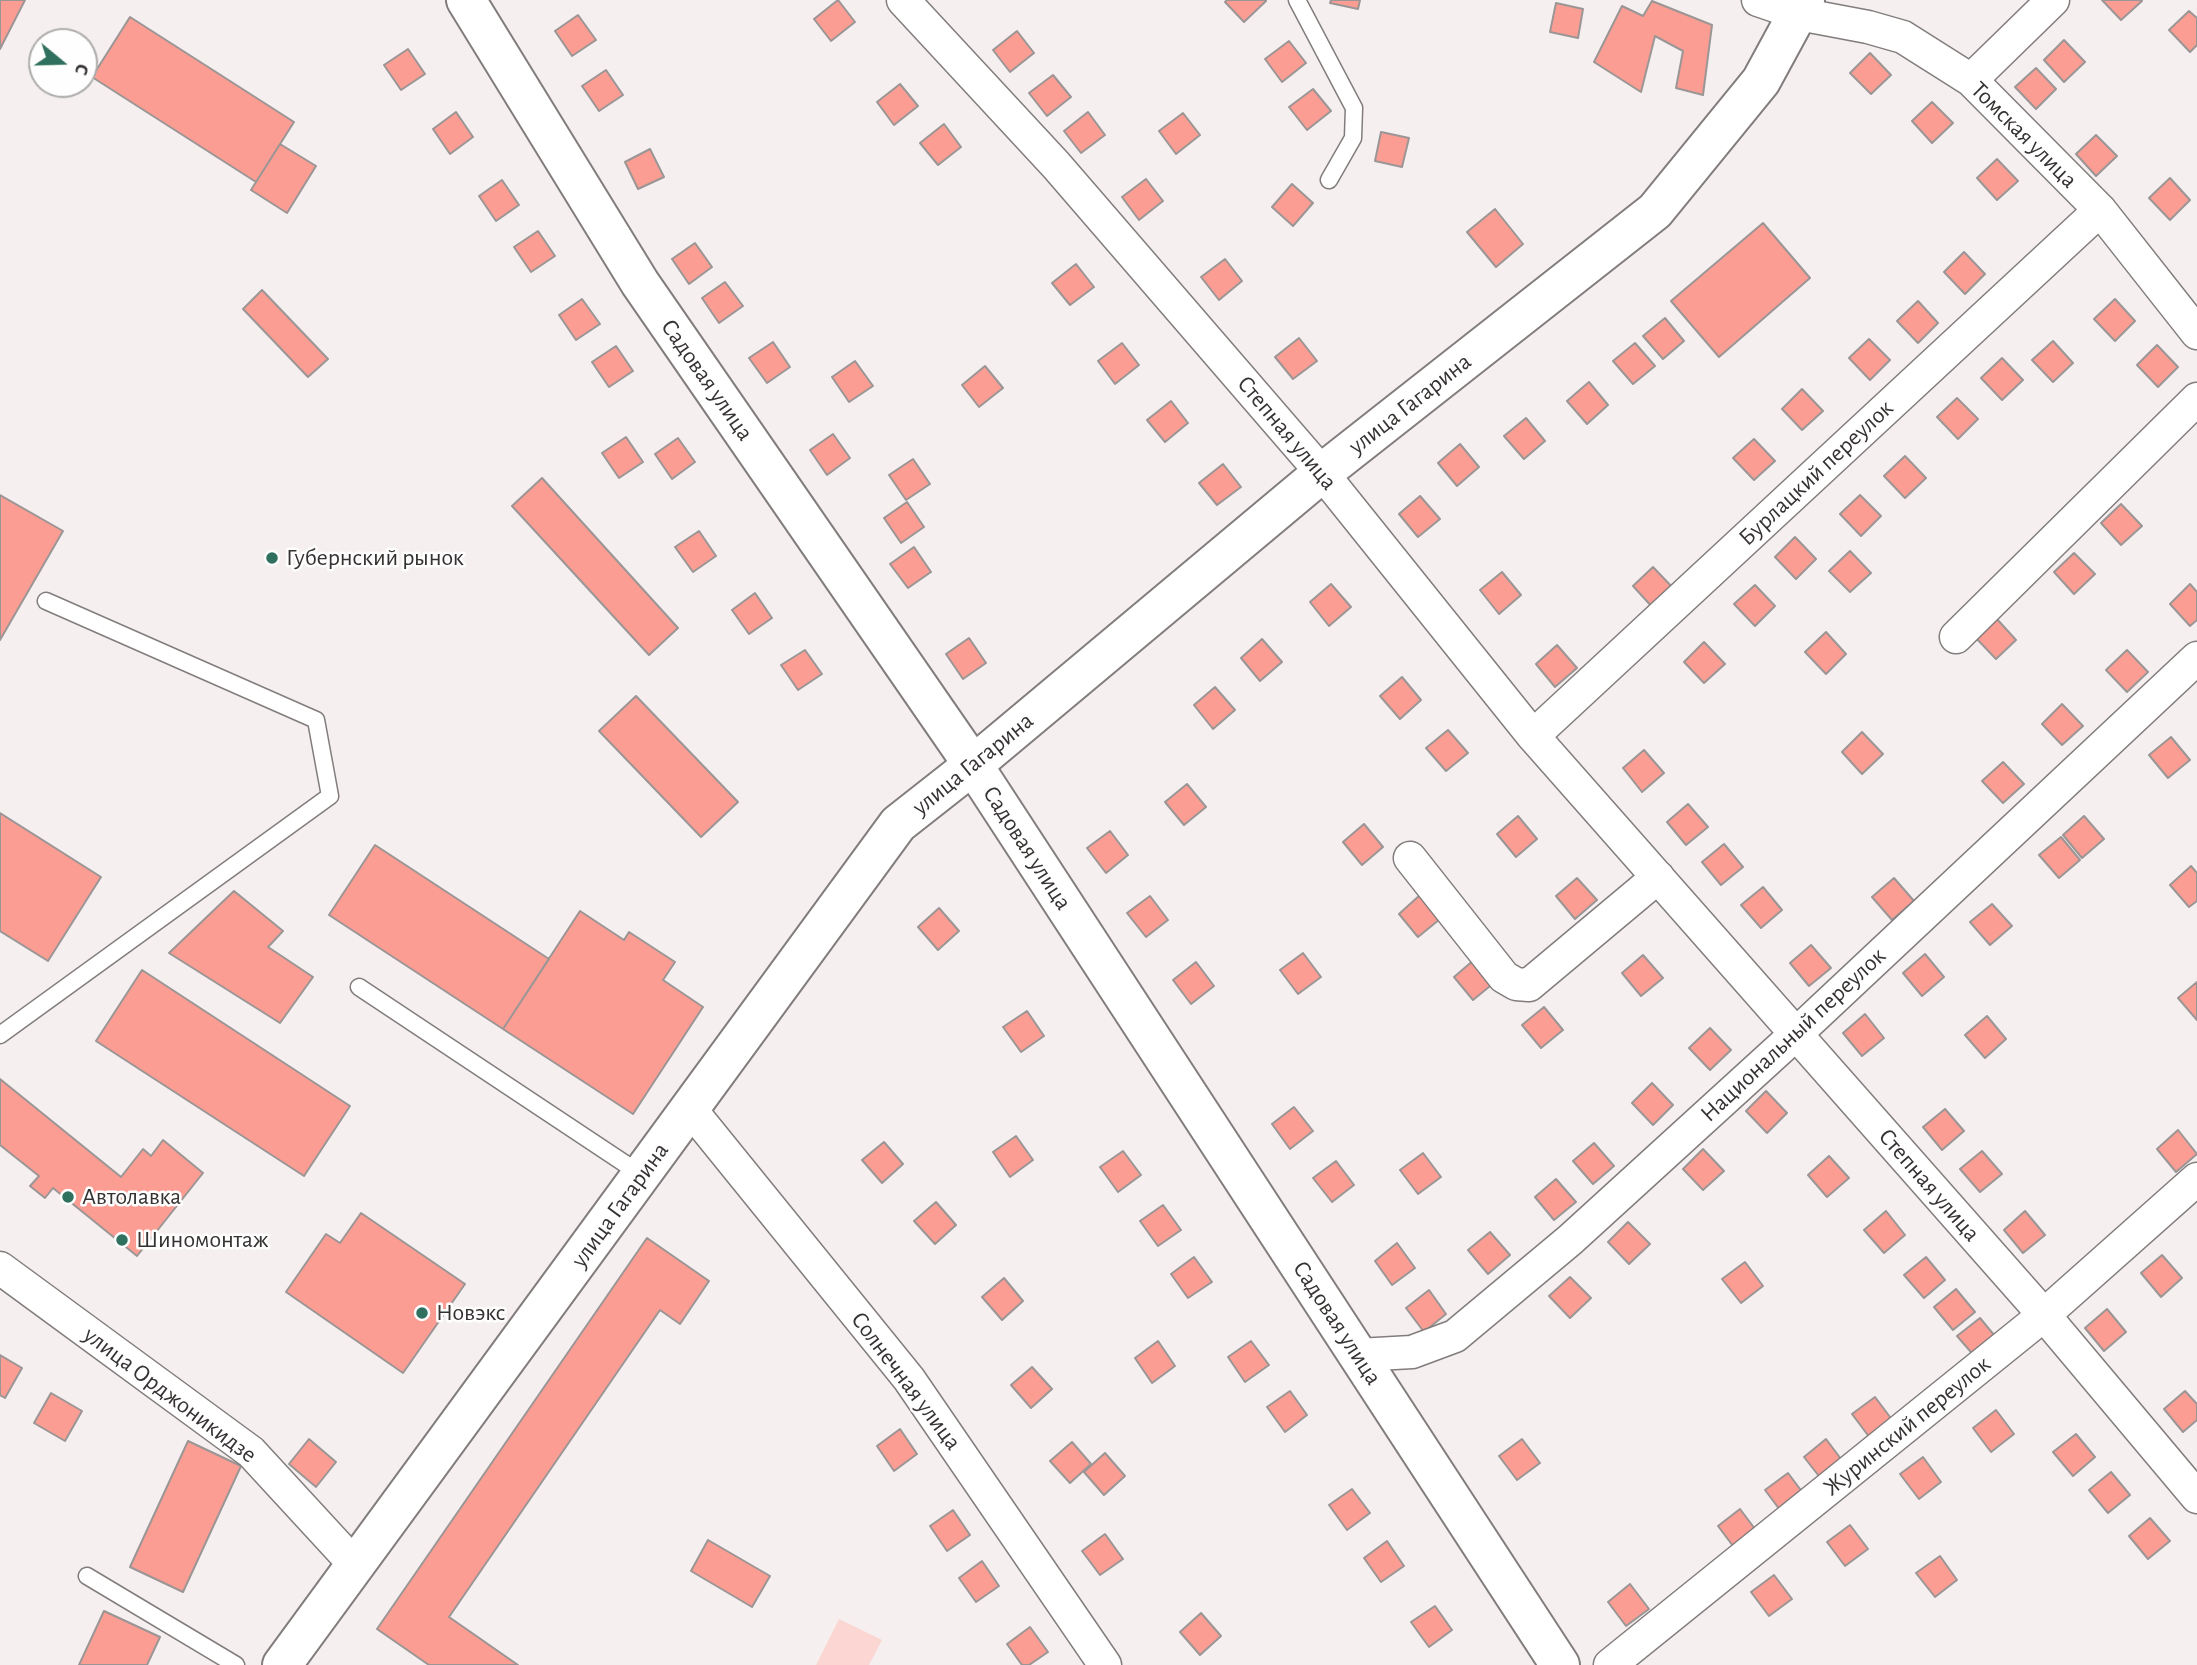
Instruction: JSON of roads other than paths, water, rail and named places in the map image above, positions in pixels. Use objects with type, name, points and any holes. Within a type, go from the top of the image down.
[{"type":"main road","name":"Садовая улица","points":[[466,0],[640,283],[973,765],[1560,1665]]},
{"type":"main road","name":"улица Гагарина","points":[[287,1664],[898,824],[973,765],[1322,473],[1655,211],[1761,81],[1802,7]]},
{"type":"street","name":"Степная улица","points":[[903,0],[1056,165],[1322,473],[1533,736],[2044,1315],[2197,1497]]},
{"type":"street","name":"Томская улица","points":[[1758,0],[1802,7],[1903,37],[1971,80],[2100,210],[2197,333]]},
{"type":"street","points":[[1971,80],[2053,0]]},
{"type":"street","name":"Бурлацкий переулок","points":[[1533,736],[2100,210]]},
{"type":"street","points":[[1956,637],[2197,399]]},
{"type":"street","name":"Национальный переулок","points":[[1358,1355],[1412,1352],[1455,1336],[1570,1240],[1796,1034],[2197,658]]},
{"type":"street","points":[[1410,858],[1504,977],[1516,984],[1530,985],[1658,877]]},
{"type":"street","name":"Солнечная улица","points":[[691,1110],[908,1379],[1105,1665]]},
{"type":"street","name":"Журинский переулок","points":[[1610,1665],[2044,1315],[2197,1179]]},
{"type":"street","name":"улица Орджоникидзе","points":[[0,1268],[251,1452],[356,1566]]},
{"type":"lane","points":[[1297,0],[1354,108],[1353,138],[1329,180]]},
{"type":"lane","points":[[0,1035],[330,796],[316,720],[46,601]]},
{"type":"lane","points":[[359,987],[642,1175]]},
{"type":"lane","points":[[87,1576],[236,1665]]},
{"type":"place","name":"Губернский рынок","points":[[272,558]]},
{"type":"place","name":"Автолавка","points":[[68,1197]]},
{"type":"place","name":"Шиномонтаж","points":[[122,1240]]},
{"type":"place","name":"Новэкс","points":[[422,1313]]}]
